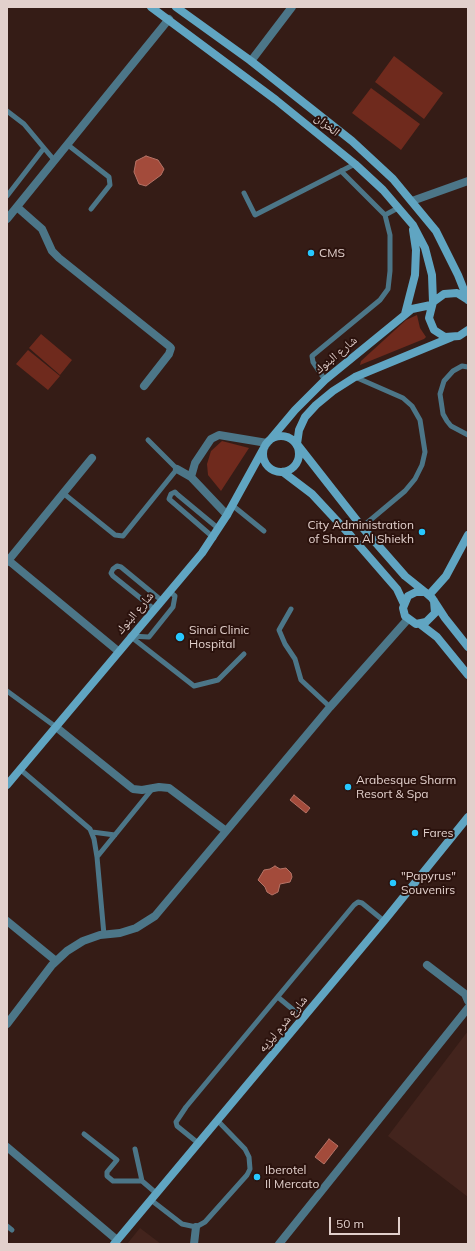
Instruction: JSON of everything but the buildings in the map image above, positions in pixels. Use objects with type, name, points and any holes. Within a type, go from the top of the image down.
[{"type":"main road","name":"الخزان","points":[[151,7],[276,100],[355,164],[383,190],[413,225],[425,248],[429,261],[433,288],[432,303],[429,311],[431,324],[439,334],[452,337]]},
{"type":"main road","name":"الخزان","points":[[176,7],[251,60],[368,154],[393,179],[436,231],[458,275],[468,300]]},
{"type":"main road","points":[[405,315],[415,275],[416,250],[413,225]]},
{"type":"main road","name":"شارع البنوك","points":[[7,785],[21,770],[130,636],[192,566],[212,540],[267,443],[290,414],[325,380],[412,309],[432,303],[444,294],[450,293],[457,293],[468,300]]},
{"type":"main road","points":[[468,330],[458,336],[452,337],[355,377],[333,391],[310,410],[302,423],[297,444],[299,454],[296,464],[288,471],[283,472],[272,470],[268,466],[263,456],[267,443],[273,438],[283,436],[293,440],[297,444],[362,527],[405,576],[430,596],[468,647]]},
{"type":"main road","points":[[283,472],[312,494],[351,536],[397,589],[404,604]]},
{"type":"main road","points":[[351,536],[362,527]]},
{"type":"main road","points":[[430,596],[446,576],[468,536]]},
{"type":"main road","points":[[430,596],[412,593],[405,600],[404,612],[408,619],[416,624],[420,624],[437,637],[468,675]]},
{"type":"main road","points":[[420,624],[431,619],[435,613],[430,596]]},
{"type":"main road","name":"شارع شرم ليزيه","points":[[115,1242],[384,921],[468,817]]},
{"type":"street","points":[[251,60],[292,7]]},
{"type":"street","points":[[7,219],[169,19]]},
{"type":"street","points":[[412,201],[468,181]]},
{"type":"street","points":[[17,207],[42,229],[52,250],[59,258],[169,346],[169,354],[144,386]]},
{"type":"street","points":[[191,477],[195,464],[211,439],[219,435],[267,443]]},
{"type":"street","points":[[92,458],[8,561],[118,651]]},
{"type":"street","points":[[177,469],[191,477],[227,515]]},
{"type":"street","points":[[7,1024],[56,961],[75,945],[104,934],[128,931],[155,916],[330,707],[408,619]]},
{"type":"street","points":[[56,727],[133,789],[142,790],[165,787],[173,790],[226,831]]},
{"type":"street","points":[[7,921],[56,961]]},
{"type":"street","points":[[427,965],[465,994],[468,1001]]},
{"type":"street","points":[[279,1244],[468,1008]]},
{"type":"street","points":[[7,1147],[115,1242]]},
{"type":"street","points":[[194,1244],[196,1227]]},
{"type":"lane","points":[[7,111],[24,124],[55,161]]},
{"type":"lane","points":[[68,145],[109,177],[110,185],[91,209]]},
{"type":"lane","points":[[7,196],[44,148]]},
{"type":"lane","points":[[244,193],[255,215],[355,164]]},
{"type":"lane","points":[[325,380],[313,362],[312,356],[375,305],[388,289],[390,271],[391,245],[385,215],[341,171]]},
{"type":"lane","points":[[385,215],[398,208]]},
{"type":"lane","points":[[468,367],[462,366],[453,371],[444,381],[440,394],[443,414],[447,421],[451,426],[468,435]]},
{"type":"lane","points":[[355,377],[404,398],[412,406],[420,420],[425,452],[422,465],[415,480],[405,491],[362,527]]},
{"type":"lane","points":[[63,492],[115,535],[123,536],[177,469],[148,440]]},
{"type":"lane","points":[[212,540],[169,499],[170,494],[174,492],[219,529]]},
{"type":"lane","points":[[232,506],[264,531]]},
{"type":"lane","points":[[154,609],[113,576],[111,573],[113,569],[117,566],[121,566],[161,600]]},
{"type":"lane","points":[[130,636],[149,637],[173,607],[175,596],[169,591]]},
{"type":"lane","points":[[291,609],[279,630],[295,659],[301,680],[330,707]]},
{"type":"lane","points":[[130,636],[194,686],[218,680],[244,654]]},
{"type":"lane","points":[[7,691],[56,727]]},
{"type":"lane","points":[[21,770],[92,832],[115,835]]},
{"type":"lane","points":[[96,857],[154,788]]},
{"type":"lane","points":[[92,832],[104,934]]},
{"type":"lane","points":[[198,1143],[178,1126],[176,1122],[186,1107],[279,998],[354,905],[358,902],[362,903],[384,921]]},
{"type":"lane","points":[[279,998],[303,1018]]},
{"type":"lane","points":[[135,1149],[142,1181],[154,1197],[182,1224],[196,1227],[205,1222],[250,1169],[249,1157],[245,1149],[217,1120]]},
{"type":"lane","points":[[84,1134],[117,1160],[107,1172],[106,1176],[113,1181],[142,1181]]},
{"type":"lane","points":[[7,1226],[12,1230]]},
{"type":"shaded area","points":[[394,56],[443,93],[424,119],[375,82]]},
{"type":"shaded area","points":[[371,88],[420,124],[401,150],[352,113]]},
{"type":"shaded area","points":[[146,156],[158,160],[164,169],[161,175],[146,186],[139,184],[134,172],[136,161]]},
{"type":"shaded area","points":[[417,315],[420,328],[426,337],[424,339],[360,365],[361,361],[406,320]]},
{"type":"shaded area","points":[[41,334],[72,360],[60,375],[29,348]]},
{"type":"shaded area","points":[[28,350],[60,376],[48,390],[16,364]]},
{"type":"shaded area","points":[[222,441],[249,448],[221,491],[208,475],[207,464],[211,451]]},
{"type":"shaded area","points":[[294,795],[310,808],[306,813],[290,800]]},
{"type":"shaded area","points":[[275,866],[280,869],[286,868],[291,873],[292,877],[290,882],[280,884],[278,892],[272,895],[267,892],[265,887],[258,880],[264,870]]},
{"type":"shaded area","points":[[468,1031],[468,1197],[388,1136]]},
{"type":"shaded area","points":[[329,1139],[338,1146],[324,1164],[315,1157]]},
{"type":"shaded area","points":[[140,1228],[161,1244],[127,1244]]},
{"type":"place","name":"CMS","points":[[311,253]]},
{"type":"place","name":"City Administration of Sharm Al Shiekh","points":[[422,532]]},
{"type":"place","name":"Sinai Clinic Hospital","points":[[180,637]]},
{"type":"place","name":"Arabesque Sharm Resort & Spa","points":[[348,787]]},
{"type":"place","name":"Fares","points":[[415,833]]},
{"type":"place","name":"\"Papyrus\" Souvenirs","points":[[393,883]]},
{"type":"place","name":"Iberotel Il Mercato","points":[[257,1177]]}]
